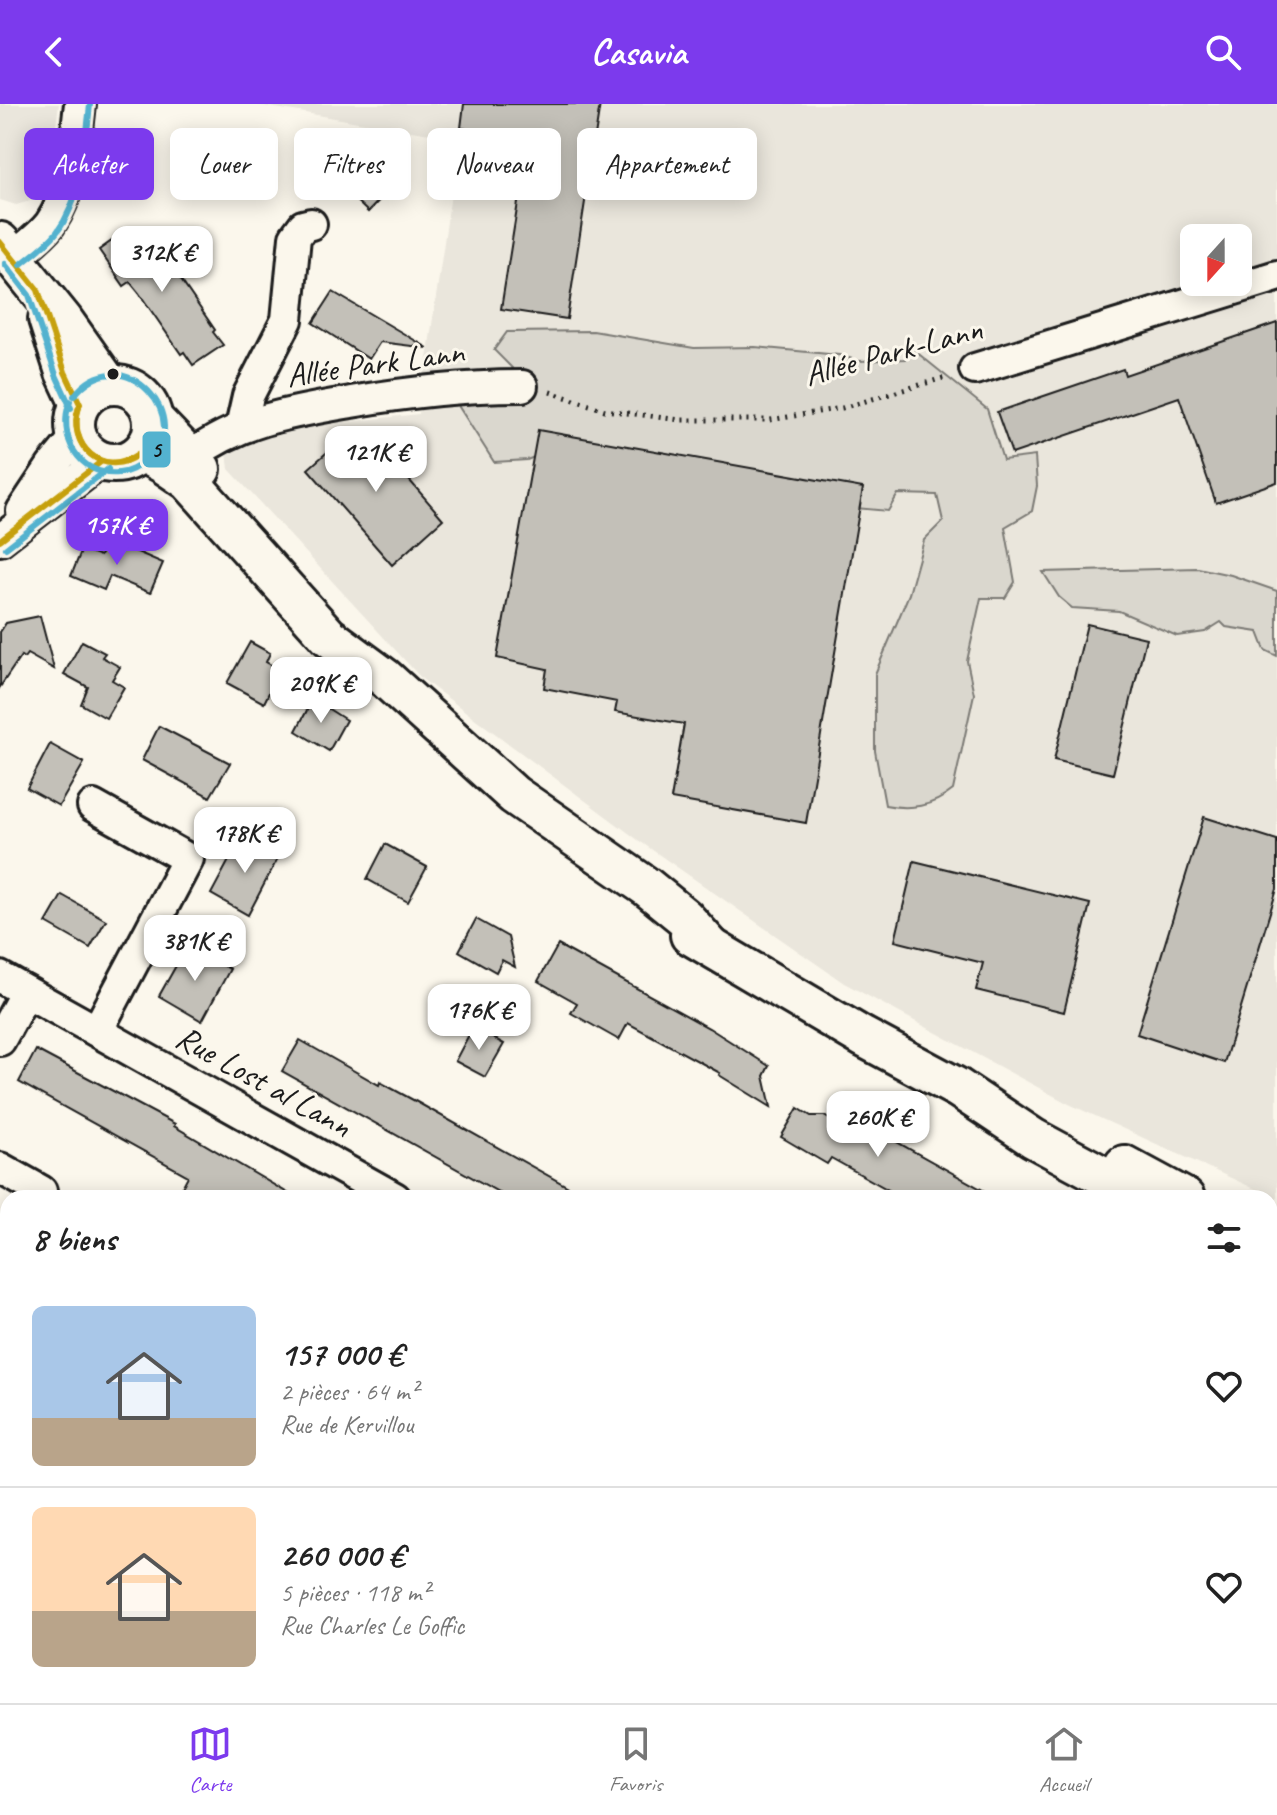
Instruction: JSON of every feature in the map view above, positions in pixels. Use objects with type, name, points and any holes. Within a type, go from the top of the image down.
[{"type":"street","points":[[4,536],[52,466],[92,422],[128,387],[149,406],[148,436],[124,462],[111,464],[92,422],[65,372],[38,290],[7,250],[48,227],[59,206],[72,169],[80,104]]},
{"type":"street","name":"Allée Park Lann","points":[[241,427],[248,396],[287,320],[295,237],[303,226],[311,224]]},
{"type":"street","name":"Allée Park-Lann","points":[[975,369],[1277,276]]},
{"type":"street","name":"Allée Park Lann","points":[[190,457],[222,435],[271,417],[409,392],[475,386],[522,386]]},
{"type":"street","points":[[148,436],[190,457],[356,636],[385,678]]},
{"type":"street","points":[[148,436],[328,636],[385,678],[514,795],[647,887],[684,917],[710,946],[778,989],[958,1088],[1033,1138],[1129,1190]]},
{"type":"street","points":[[93,806],[188,859],[97,1031]]},
{"type":"street","name":"Rue Lost al Lann","points":[[0,977],[381,1190]]},
{"type":"street","points":[[0,1040],[26,992]]},
{"type":"street","points":[[958,1088],[1000,1099],[1032,1113],[1171,1190]]},
{"type":"street","points":[[0,1168],[39,1190]]},
{"type":"path","name":"Allée Park-Lann","points":[[522,386],[531,386],[605,410],[680,420],[770,420],[842,408],[975,369]]},
{"type":"shaded area","points":[[0,104],[59,104],[56,128],[24,128],[24,200],[31,200],[16,205],[0,200]]},
{"type":"shaded area","points":[[252,104],[1277,104],[1277,1190],[1257,1190],[1069,1104],[844,983],[638,840],[422,679],[229,469],[227,453],[277,434],[317,425],[419,414],[450,200],[561,200],[561,128],[427,128],[427,134],[411,131],[411,128],[394,128]]},
{"type":"shaded area","points":[[593,331],[694,348],[755,347],[839,355],[859,361],[905,359],[915,351],[987,409],[1003,460],[1035,456],[1037,486],[1032,511],[1005,527],[1015,582],[1005,598],[981,598],[967,661],[974,694],[953,790],[920,806],[885,805],[875,751],[875,674],[909,594],[924,540],[943,521],[937,495],[898,494],[888,511],[823,505],[553,449],[527,460],[494,462],[452,396],[493,392],[512,368],[494,350],[507,332]]},
{"type":"shaded area","points":[[1198,568],[1231,575],[1277,591],[1277,656],[1265,650],[1258,632],[1226,627],[1221,622],[1205,632],[1177,636],[1119,611],[1072,608],[1059,597],[1043,572]]},
{"type":"building","points":[[464,104],[600,104],[596,128],[577,128],[577,200],[585,200],[567,319],[501,309],[518,200],[561,200],[561,128],[461,128]]},
{"type":"building","points":[[355,200],[379,200],[368,212]]},
{"type":"building","points":[[130,228],[138,241],[147,234],[157,245],[223,345],[193,365],[184,352],[181,354],[139,293],[130,282],[124,286],[99,250]]},
{"type":"building","points":[[333,292],[428,348],[380,342],[369,359],[313,323]]},
{"type":"building","points":[[1277,323],[1277,482],[1216,503],[1179,397],[1012,454],[997,412],[1123,369],[1125,375]]},
{"type":"building","points":[[365,429],[443,519],[392,565],[308,469],[350,432]]},
{"type":"building","points":[[538,430],[863,488],[806,823],[671,799],[684,724],[615,712],[617,702],[544,688],[547,669],[497,658]]},
{"type":"building","points":[[107,539],[163,563],[150,593],[110,576],[104,590],[71,576],[82,549],[100,556]]},
{"type":"building","points":[[40,616],[54,669],[27,654],[24,658],[21,656],[0,687],[0,632],[6,623]]},
{"type":"building","points":[[1087,624],[1146,638],[1113,774],[1054,760]]},
{"type":"building","points":[[82,641],[105,653],[102,657],[120,667],[112,680],[124,687],[106,718],[81,704],[88,687],[64,674]]},
{"type":"building","points":[[250,642],[270,653],[266,662],[280,670],[264,703],[227,683]]},
{"type":"building","points":[[313,699],[346,720],[329,751],[296,731]]},
{"type":"building","points":[[159,726],[230,763],[210,797],[142,760]]},
{"type":"building","points":[[50,744],[84,763],[59,806],[27,788]]},
{"type":"building","points":[[1204,817],[1277,840],[1277,889],[1224,1063],[1137,1034]]},
{"type":"building","points":[[242,836],[279,856],[248,915],[211,894]]},
{"type":"building","points":[[385,844],[427,867],[408,902],[367,879]]},
{"type":"building","points":[[914,861],[1090,904],[1064,1012],[976,990],[983,963],[895,941]]},
{"type":"building","points":[[62,895],[106,920],[90,948],[46,923]]},
{"type":"building","points":[[476,919],[508,937],[515,967],[502,960],[496,972],[459,951]]},
{"type":"building","points":[[558,945],[709,1028],[769,1066],[764,1076],[771,1107],[720,1073],[628,1023],[619,1040],[571,1013],[577,1003],[538,981]]},
{"type":"building","points":[[187,946],[230,969],[202,1021],[159,996]]},
{"type":"building","points":[[473,1027],[504,1044],[485,1077],[455,1061]]},
{"type":"building","points":[[300,1040],[574,1190],[495,1190],[282,1071]]},
{"type":"building","points":[[36,1050],[175,1124],[282,1190],[181,1190],[188,1176],[19,1082]]},
{"type":"building","points":[[798,1108],[811,1116],[824,1116],[862,1138],[868,1126],[983,1190],[889,1190],[831,1158],[827,1164],[781,1137]]},
{"type":"transit line","name":"5","points":[[20,265],[53,237],[66,218],[78,188],[90,105]]},
{"type":"transit line","points":[[0,242],[38,290],[65,372],[80,404]]},
{"type":"transit line","name":"5","points":[[5,264],[29,295],[56,375],[71,408]]},
{"type":"transit line","name":"5","points":[[70,401],[66,427],[69,440],[82,461],[92,468],[105,472],[127,472],[146,461],[160,445],[164,426],[159,408],[148,391],[132,379],[113,374],[93,379],[74,396]]},
{"type":"transit line","points":[[79,407],[78,435],[90,454],[112,462],[125,461],[138,454]]},
{"type":"transit line","points":[[79,407],[76,421],[78,434],[91,454],[101,461],[113,463],[138,454]]},
{"type":"transit line","points":[[0,540],[102,461]]},
{"type":"transit line","name":"5","points":[[6,548],[108,469]]}]
